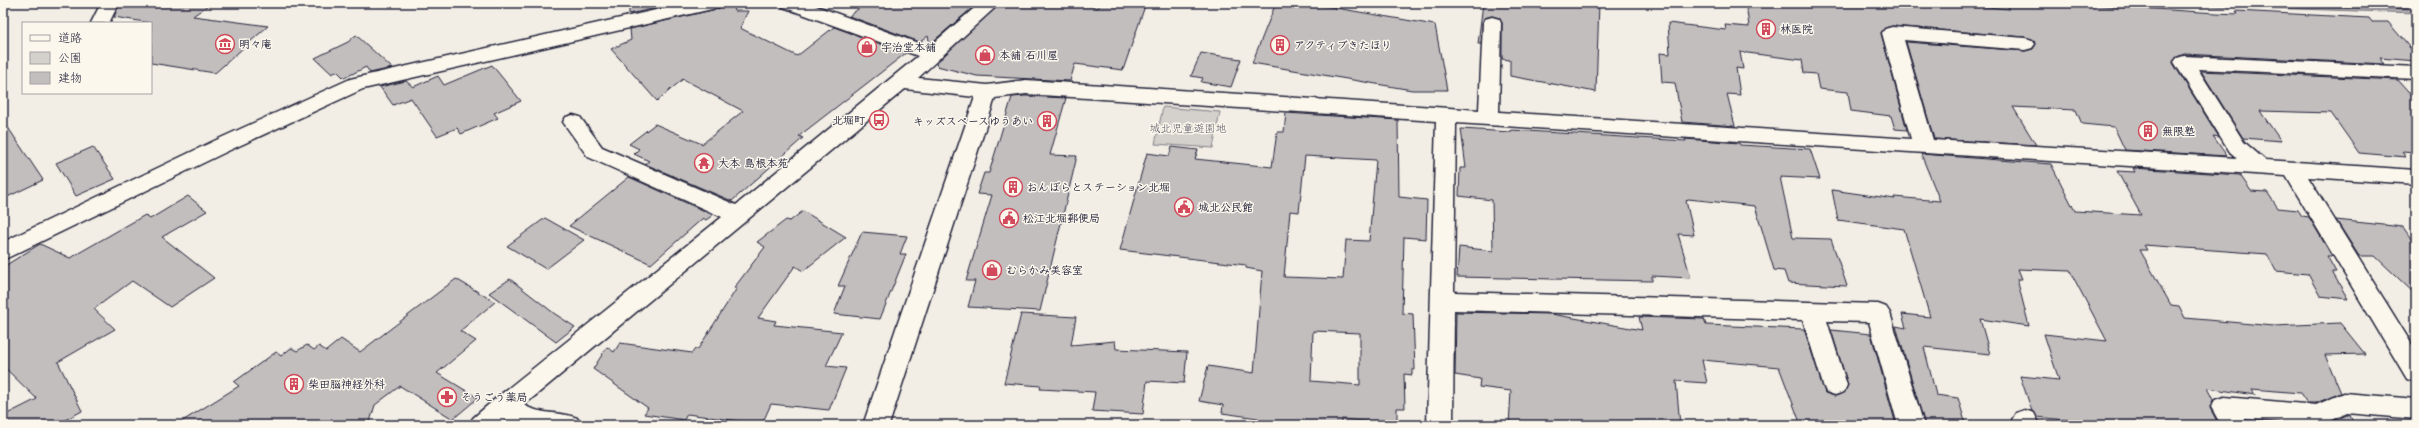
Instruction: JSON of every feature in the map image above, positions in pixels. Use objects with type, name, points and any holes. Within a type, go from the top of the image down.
[{"type":"street","points":[[100,22],[110,3]]},
{"type":"street","points":[[3,252],[221,146],[357,84],[712,3]]},
{"type":"street","points":[[790,3],[931,54]]},
{"type":"street","points":[[482,425],[901,82],[931,54],[991,3]]},
{"type":"street","points":[[1489,118],[1492,23]]},
{"type":"street","points":[[1924,147],[1892,33],[2025,44]]},
{"type":"street","points":[[2260,167],[2237,147],[2184,62],[2416,73]]},
{"type":"street","points":[[901,82],[987,92],[1026,87],[1924,147],[2416,177]]},
{"type":"street","points":[[876,425],[987,92]]},
{"type":"street","points":[[1440,425],[1446,115]]},
{"type":"street","points":[[573,122],[595,152],[738,215]]},
{"type":"street","points":[[2292,169],[2416,372]]},
{"type":"street","points":[[1442,300],[1878,313],[1911,425]]},
{"type":"street","points":[[1812,311],[1835,385]]},
{"type":"street","points":[[2234,425],[2224,407],[2318,416],[2344,403],[2416,410]]},
{"type":"street","points":[[504,406],[529,421],[568,425]]},
{"type":"green space","name":"城北児童遊園地","points":[[1163,107],[1220,112],[1213,148],[1155,144]]},
{"type":"water","points":[[2120,3],[2416,4],[2416,13]]},
{"type":"building","points":[[120,3],[211,3],[193,16],[268,26],[215,73],[152,63],[152,22],[114,17]]},
{"type":"building","points":[[639,3],[680,3],[629,14],[629,7]]},
{"type":"building","points":[[722,3],[737,3],[734,11],[748,11],[740,28],[797,56],[834,27],[906,53],[799,136],[803,138],[732,201],[645,164],[649,161],[634,154],[639,149],[629,144],[655,124],[702,144],[743,111],[683,79],[657,101],[611,49],[631,40],[630,29],[712,10],[719,8]]},
{"type":"building","points":[[866,3],[978,3],[930,44],[928,36],[920,42],[849,16]]},
{"type":"building","points":[[1001,3],[1082,3],[1098,8],[1101,3],[1146,3],[1123,70],[1075,64],[1070,81],[977,76],[937,66],[936,63]]},
{"type":"building","points":[[1276,3],[1307,3],[1435,25],[1447,90],[1412,90],[1252,63]]},
{"type":"building","points":[[1483,3],[1599,3],[1596,92],[1510,76],[1510,60],[1502,59],[1502,23],[1499,18],[1492,16],[1484,18],[1481,44],[1478,44]]},
{"type":"building","points":[[1746,3],[1945,3],[2009,9],[2007,3],[2061,3],[2216,13],[2238,14],[2236,11],[2369,18],[2372,22],[2388,22],[2416,55],[2416,61],[2380,58],[2385,64],[2184,54],[2177,57],[2173,63],[2219,137],[2213,136],[2227,156],[2125,150],[2114,127],[2082,124],[2076,110],[2013,107],[2036,145],[1934,139],[1906,42],[2025,51],[2033,49],[2036,43],[2032,39],[2025,37],[1892,26],[1885,28],[1881,33],[1907,130],[1895,129],[1891,116],[1851,111],[1848,92],[1819,89],[1816,74],[1804,73],[1802,60],[1740,52],[1743,69],[1736,68],[1740,95],[1727,94],[1735,126],[1682,122],[1675,83],[1662,82],[1660,53],[1670,54],[1668,23],[1726,30],[1725,25],[1749,27]]},
{"type":"building","points":[[356,35],[392,68],[370,73],[366,67],[344,78],[337,71],[332,74],[315,58],[348,42]]},
{"type":"building","points":[[1201,53],[1241,59],[1231,87],[1201,82],[1203,78],[1191,76]]},
{"type":"building","points":[[492,65],[521,101],[494,113],[498,118],[461,134],[457,128],[437,136],[411,98],[393,105],[380,87],[406,81],[413,87],[438,76],[444,85]]},
{"type":"building","points":[[2201,71],[2398,80],[2416,100],[2416,153],[2402,152],[2406,157],[2359,153],[2331,113],[2260,111],[2281,141],[2243,138]]},
{"type":"building","points":[[1026,96],[1066,98],[1050,155],[1077,156],[1040,311],[968,307],[975,281],[966,281],[992,195],[977,194],[984,173],[989,173],[1012,97]]},
{"type":"building","points":[[1286,113],[1398,120],[1399,197],[1427,200],[1426,239],[1404,237],[1402,313],[1413,314],[1415,370],[1412,370],[1412,375],[1404,374],[1405,408],[1397,408],[1397,424],[1342,419],[1342,425],[1257,425],[1258,418],[1222,413],[1223,405],[1199,401],[1208,366],[1254,373],[1262,271],[1246,268],[1246,265],[1120,250],[1147,153],[1169,156],[1172,147],[1198,150],[1195,159],[1272,167],[1277,132],[1284,132]],"holes":[[[1305,156],[1376,160],[1369,241],[1346,240],[1343,279],[1284,277],[1290,211],[1299,212]],[[1313,331],[1360,333],[1360,385],[1311,381]]]},
{"type":"building","points":[[3,120],[43,180],[3,199]]},
{"type":"building","points":[[1461,129],[1511,132],[1511,130],[1686,141],[1685,139],[1739,143],[1740,145],[1810,149],[1820,179],[1780,177],[1793,238],[1831,239],[1847,286],[1788,283],[1784,271],[1774,270],[1755,206],[1688,199],[1686,201],[1694,235],[1678,234],[1691,278],[1652,276],[1652,281],[1457,277],[1459,247],[1493,251],[1492,200],[1459,196],[1460,168],[1466,168]]},
{"type":"building","points":[[93,147],[115,179],[76,196],[56,163]]},
{"type":"building","points":[[1921,154],[2051,164],[2075,211],[2141,215],[2117,171],[2135,172],[2133,168],[2240,175],[2251,191],[2267,192],[2278,208],[2298,210],[2302,216],[2309,217],[2332,256],[2327,256],[2336,272],[2332,272],[2348,299],[2320,296],[2308,274],[2276,271],[2267,254],[2144,245],[2147,250],[2140,250],[2171,305],[2179,306],[2185,318],[2274,326],[2340,323],[2365,354],[2325,355],[2341,393],[2316,403],[2307,403],[2300,393],[2252,389],[2255,395],[2207,388],[2213,400],[2210,408],[2219,425],[2114,425],[2037,417],[2032,411],[2020,376],[2059,380],[2044,334],[2107,341],[2070,271],[2018,269],[2022,279],[2017,279],[2029,326],[1980,319],[1990,354],[1924,347],[1936,395],[1958,398],[1966,425],[1925,425],[1896,326],[1906,328],[1902,314],[1930,317],[1904,229],[1838,220],[1832,190],[1895,199],[1894,197],[1940,201]]},
{"type":"building","points":[[629,177],[713,215],[706,220],[703,218],[651,264],[569,226]]},
{"type":"building","points":[[188,196],[207,211],[162,237],[214,278],[170,307],[132,281],[94,309],[115,329],[58,362],[82,411],[56,425],[3,425],[3,416],[37,399],[3,366],[3,267],[40,244],[70,258],[145,215],[150,219]]},
{"type":"building","points":[[803,211],[846,237],[803,271],[795,266],[758,318],[776,321],[774,325],[842,332],[826,366],[846,368],[829,410],[771,404],[762,424],[687,414],[684,420],[644,414],[648,408],[593,369],[607,347],[614,352],[620,343],[692,353],[695,349],[698,349],[737,288],[734,288],[765,247],[757,242],[786,220],[790,221]]},
{"type":"building","points":[[545,218],[584,240],[546,269],[507,246]]},
{"type":"building","points":[[2336,220],[2403,227],[2416,246],[2416,295],[2375,256],[2359,256]]},
{"type":"building","points":[[862,232],[907,236],[900,254],[906,254],[880,319],[834,314],[845,286],[838,286]]},
{"type":"building","points":[[456,279],[495,302],[460,331],[476,341],[437,373],[478,398],[453,419],[400,386],[375,405],[369,425],[176,425],[239,386],[234,382],[276,352],[281,356],[291,348],[297,351],[307,345],[314,350],[319,346],[326,351],[341,339],[360,352]]},
{"type":"building","points":[[510,279],[555,314],[575,327],[556,342],[489,293]]},
{"type":"building","points":[[1456,312],[1551,314],[1642,330],[1639,317],[1704,319],[1706,325],[1804,329],[1825,393],[1835,396],[1844,393],[1848,385],[1831,330],[1871,334],[1896,425],[1801,425],[1779,367],[1702,360],[1707,383],[1676,381],[1680,425],[1509,425],[1511,391],[1479,387],[1480,379],[1455,375]]},
{"type":"building","points":[[1021,314],[1076,317],[1071,345],[1115,341],[1116,349],[1187,352],[1184,383],[1147,381],[1143,414],[1092,411],[1095,392],[1040,389],[1041,386],[1004,383]]},
{"type":"building","points":[[2350,415],[2354,425],[2325,425]]},
{"type":"place","name":"林医院","points":[[1766,29]]},
{"type":"place","name":"明々庵","points":[[225,44]]},
{"type":"place","name":"アクティブきたほり","points":[[1280,45]]},
{"type":"place","name":"宇治堂本舗","points":[[867,47]]},
{"type":"place","name":"本舗 石川屋","points":[[985,55]]},
{"type":"place","name":"北堀町","points":[[879,120]]},
{"type":"place","name":"キッズスペースゆうあい","points":[[1047,121]]},
{"type":"place","name":"無限塾","points":[[2148,131]]},
{"type":"place","name":"大本 島根本苑","points":[[704,163]]},
{"type":"place","name":"おんぼらとステーション北堀","points":[[1013,187]]},
{"type":"place","name":"城北公民館","points":[[1184,207]]},
{"type":"place","name":"松江北堀郵便局","points":[[1009,218]]},
{"type":"place","name":"むらかみ美容室","points":[[992,270]]},
{"type":"place","name":"柴田脳神経外科","points":[[294,384]]},
{"type":"place","name":"そうごう薬局","points":[[447,397]]}]
